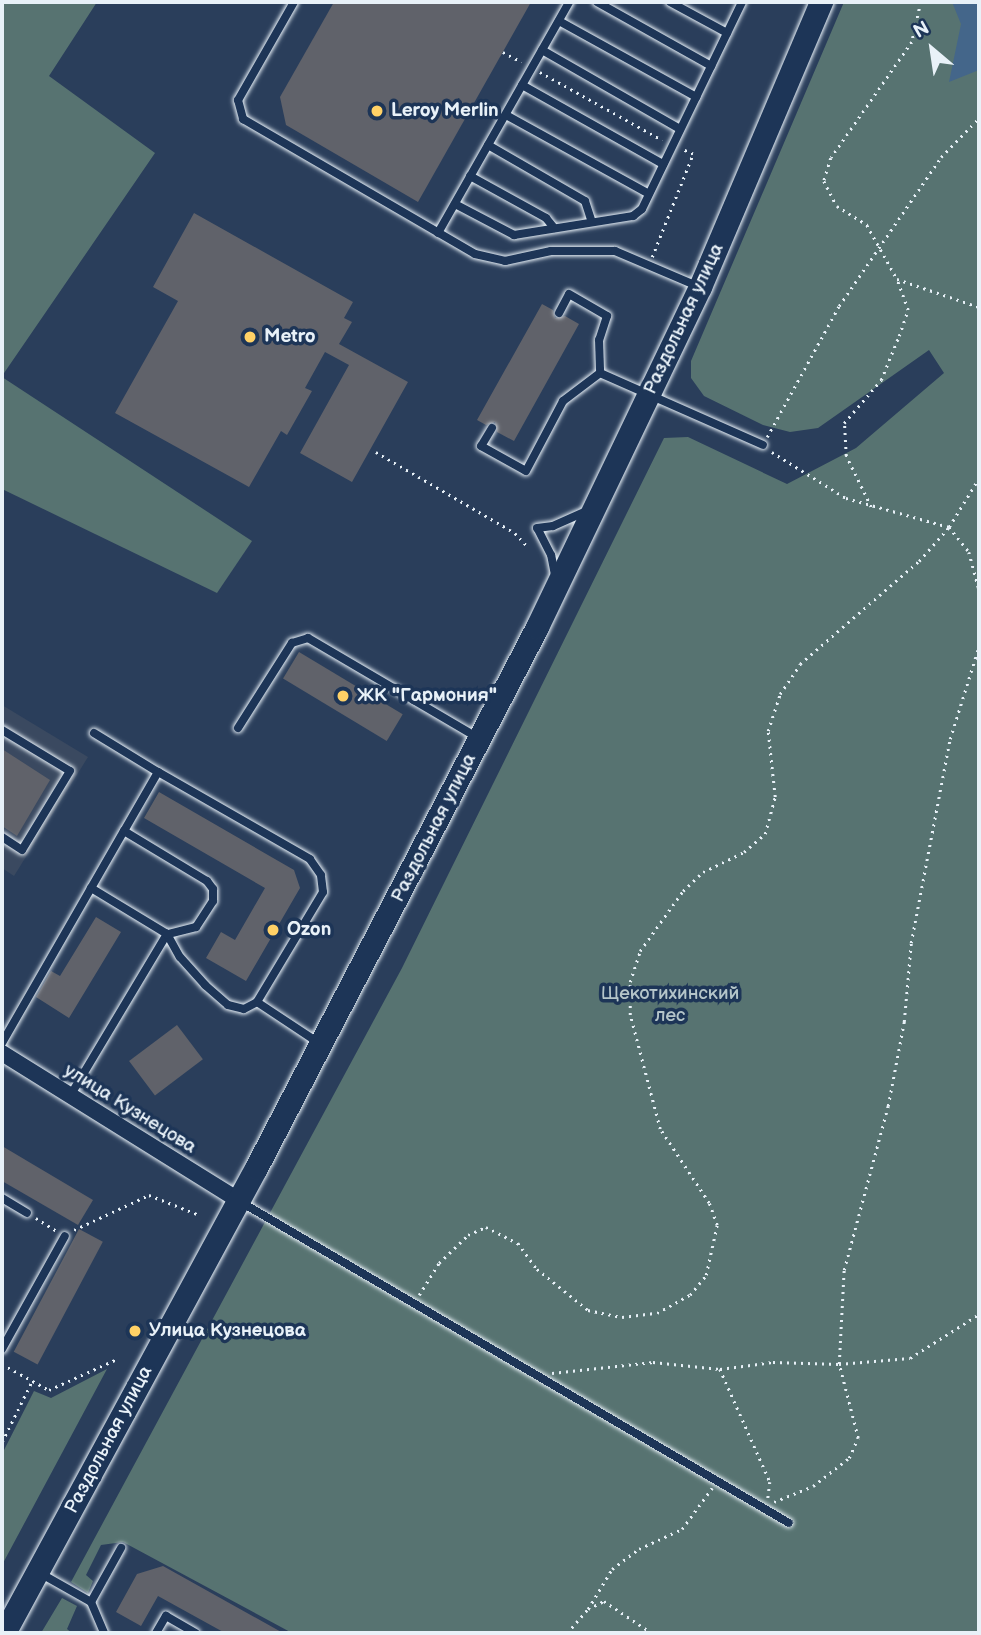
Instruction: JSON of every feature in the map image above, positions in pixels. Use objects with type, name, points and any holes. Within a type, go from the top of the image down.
[{"type":"main road","name":"Раздольная улица","points":[[4,1633],[321,1044],[554,592],[700,287],[821,2]]},
{"type":"street","name":"улица Кузнецова","points":[[2,1053],[237,1199]]},
{"type":"lane","points":[[294,2],[238,100],[243,119],[438,233],[493,260],[583,249],[615,251],[700,287]]},
{"type":"lane","points":[[438,233],[569,2]]},
{"type":"lane","points":[[597,2],[711,66]]},
{"type":"lane","points":[[670,2],[727,33]]},
{"type":"lane","points":[[455,204],[504,233],[529,235],[591,220],[633,216],[649,194],[741,2]]},
{"type":"lane","points":[[559,21],[696,97]]},
{"type":"lane","points":[[542,50],[680,129]]},
{"type":"lane","points":[[522,85],[663,164]]},
{"type":"lane","points":[[506,115],[649,194]]},
{"type":"lane","points":[[488,145],[585,201],[591,220]]},
{"type":"lane","points":[[470,176],[546,218],[554,228]]},
{"type":"lane","points":[[559,313],[569,294],[607,316],[599,340],[600,373]]},
{"type":"lane","points":[[600,373],[763,445]]},
{"type":"lane","points":[[492,428],[481,446],[526,471],[564,401],[600,373]]},
{"type":"lane","points":[[554,592],[551,555],[537,528],[570,521],[599,502]]},
{"type":"lane","points":[[238,728],[292,643],[308,638],[480,739]]},
{"type":"lane","points":[[2,730],[69,771],[22,850],[2,837]]},
{"type":"lane","points":[[91,888],[167,934],[180,957],[228,1005],[244,1009],[257,1002],[323,892],[321,875],[310,859],[94,733]]},
{"type":"lane","points":[[2,1043],[158,772]]},
{"type":"lane","points":[[70,1097],[167,934],[195,927],[213,901],[213,889],[124,831]]},
{"type":"lane","points":[[257,1002],[321,1044]]},
{"type":"lane","points":[[2,1198],[27,1213]]},
{"type":"lane","points":[[237,1199],[416,1301],[789,1523]]},
{"type":"lane","points":[[2,1349],[65,1236]]},
{"type":"lane","points":[[91,1602],[121,1548]]},
{"type":"lane","points":[[38,1572],[91,1602],[104,1633]]},
{"type":"lane","points":[[156,1633],[166,1616],[196,1633]]},
{"type":"path","points":[[871,508],[846,456],[844,423],[881,380],[908,310],[897,279],[878,250],[867,225],[837,206],[824,181],[831,159],[912,42],[921,2]]},
{"type":"path","points":[[979,118],[941,157],[839,306],[763,445],[846,498],[871,508],[949,527],[969,552],[979,589]]},
{"type":"path","points":[[897,279],[979,307]]},
{"type":"path","points":[[376,452],[515,533],[527,546]]},
{"type":"path","points":[[416,1301],[439,1263],[468,1234],[486,1227],[518,1243],[537,1269],[588,1310],[622,1317],[657,1313],[690,1295],[706,1275],[717,1225],[709,1203],[660,1129],[630,1015],[630,982],[640,951],[683,891],[703,872],[744,852],[765,834],[775,797],[768,730],[780,694],[800,664],[919,561],[949,527],[979,478]]},
{"type":"path","points":[[762,1507],[813,1486],[849,1458],[858,1438],[839,1364],[844,1270],[891,1094],[904,1022],[911,943],[950,739],[979,646]]},
{"type":"path","points":[[27,1213],[65,1236],[149,1195],[197,1214]]},
{"type":"path","points":[[538,1374],[653,1362],[720,1369],[774,1362],[839,1364],[910,1357],[979,1314]]},
{"type":"path","points":[[2,1364],[49,1390],[117,1359]]},
{"type":"path","points":[[720,1369],[770,1482],[762,1507]]},
{"type":"path","points":[[2,1443],[32,1381]]},
{"type":"path","points":[[566,1633],[588,1609],[612,1569],[639,1549],[681,1529],[699,1511],[716,1480]]},
{"type":"path","points":[[588,1609],[604,1601],[652,1633]]},
{"type":"shaded area","points":[[952,2],[979,2],[979,70],[949,82],[961,24]]},
{"type":"shaded area","points":[[2,705],[88,757],[14,876],[2,868]]},
{"type":"green space","points":[[2,2],[97,2],[49,76],[155,153],[2,376]]},
{"type":"green space","name":"Щекотихинский лес","points":[[844,2],[979,2],[979,1633],[292,1633],[123,1542],[101,1545],[86,1575],[93,1581],[88,1593],[71,1582],[402,968],[664,438],[688,437],[787,484],[856,448],[944,373],[929,350],[818,428],[790,432],[763,425],[704,396],[691,378],[691,361]]},
{"type":"green space","points":[[2,377],[252,541],[217,593],[2,489]]},
{"type":"green space","points":[[107,1369],[2,1565],[2,1454],[34,1391],[51,1398]]},
{"type":"green space","points":[[62,1598],[77,1606],[67,1629],[72,1633],[41,1633]]},
{"type":"building","name":"Leroy Merlin","points":[[334,2],[531,2],[418,202],[286,125],[280,97]]},
{"type":"building","name":"Metro","points":[[194,213],[353,302],[344,318],[352,322],[339,344],[408,382],[352,482],[300,453],[349,365],[325,352],[305,388],[312,391],[287,435],[281,431],[249,487],[115,413],[178,301],[153,287]]},
{"type":"building","points":[[542,304],[553,310],[555,318],[565,316],[579,324],[514,441],[497,432],[495,422],[486,425],[477,420]]},
{"type":"building","name":"ЖК \"Гармония\"","points":[[299,652],[403,714],[387,741],[283,679]]},
{"type":"building","points":[[2,749],[50,780],[17,836],[2,826]]},
{"type":"building","points":[[159,792],[294,870],[300,888],[246,981],[206,958],[221,932],[235,940],[265,888],[144,818]]},
{"type":"building","points":[[96,917],[121,932],[69,1018],[36,997],[51,971],[60,976]]},
{"type":"building","points":[[177,1025],[203,1059],[155,1095],[129,1061]]},
{"type":"building","points":[[2,1146],[93,1200],[78,1225],[2,1181]]},
{"type":"building","points":[[79,1229],[103,1242],[38,1364],[14,1352]]},
{"type":"building","points":[[163,1566],[283,1633],[225,1633],[158,1596],[141,1626],[116,1612],[137,1574]]},
{"type":"place","name":"Leroy Merlin","points":[[377,111]]},
{"type":"place","name":"Metro","points":[[250,337]]},
{"type":"place","name":"ЖК \"Гармония\"","points":[[343,696]]},
{"type":"place","name":"Ozon","points":[[273,930]]},
{"type":"place","name":"Улица Кузнецова","points":[[135,1331]]}]
